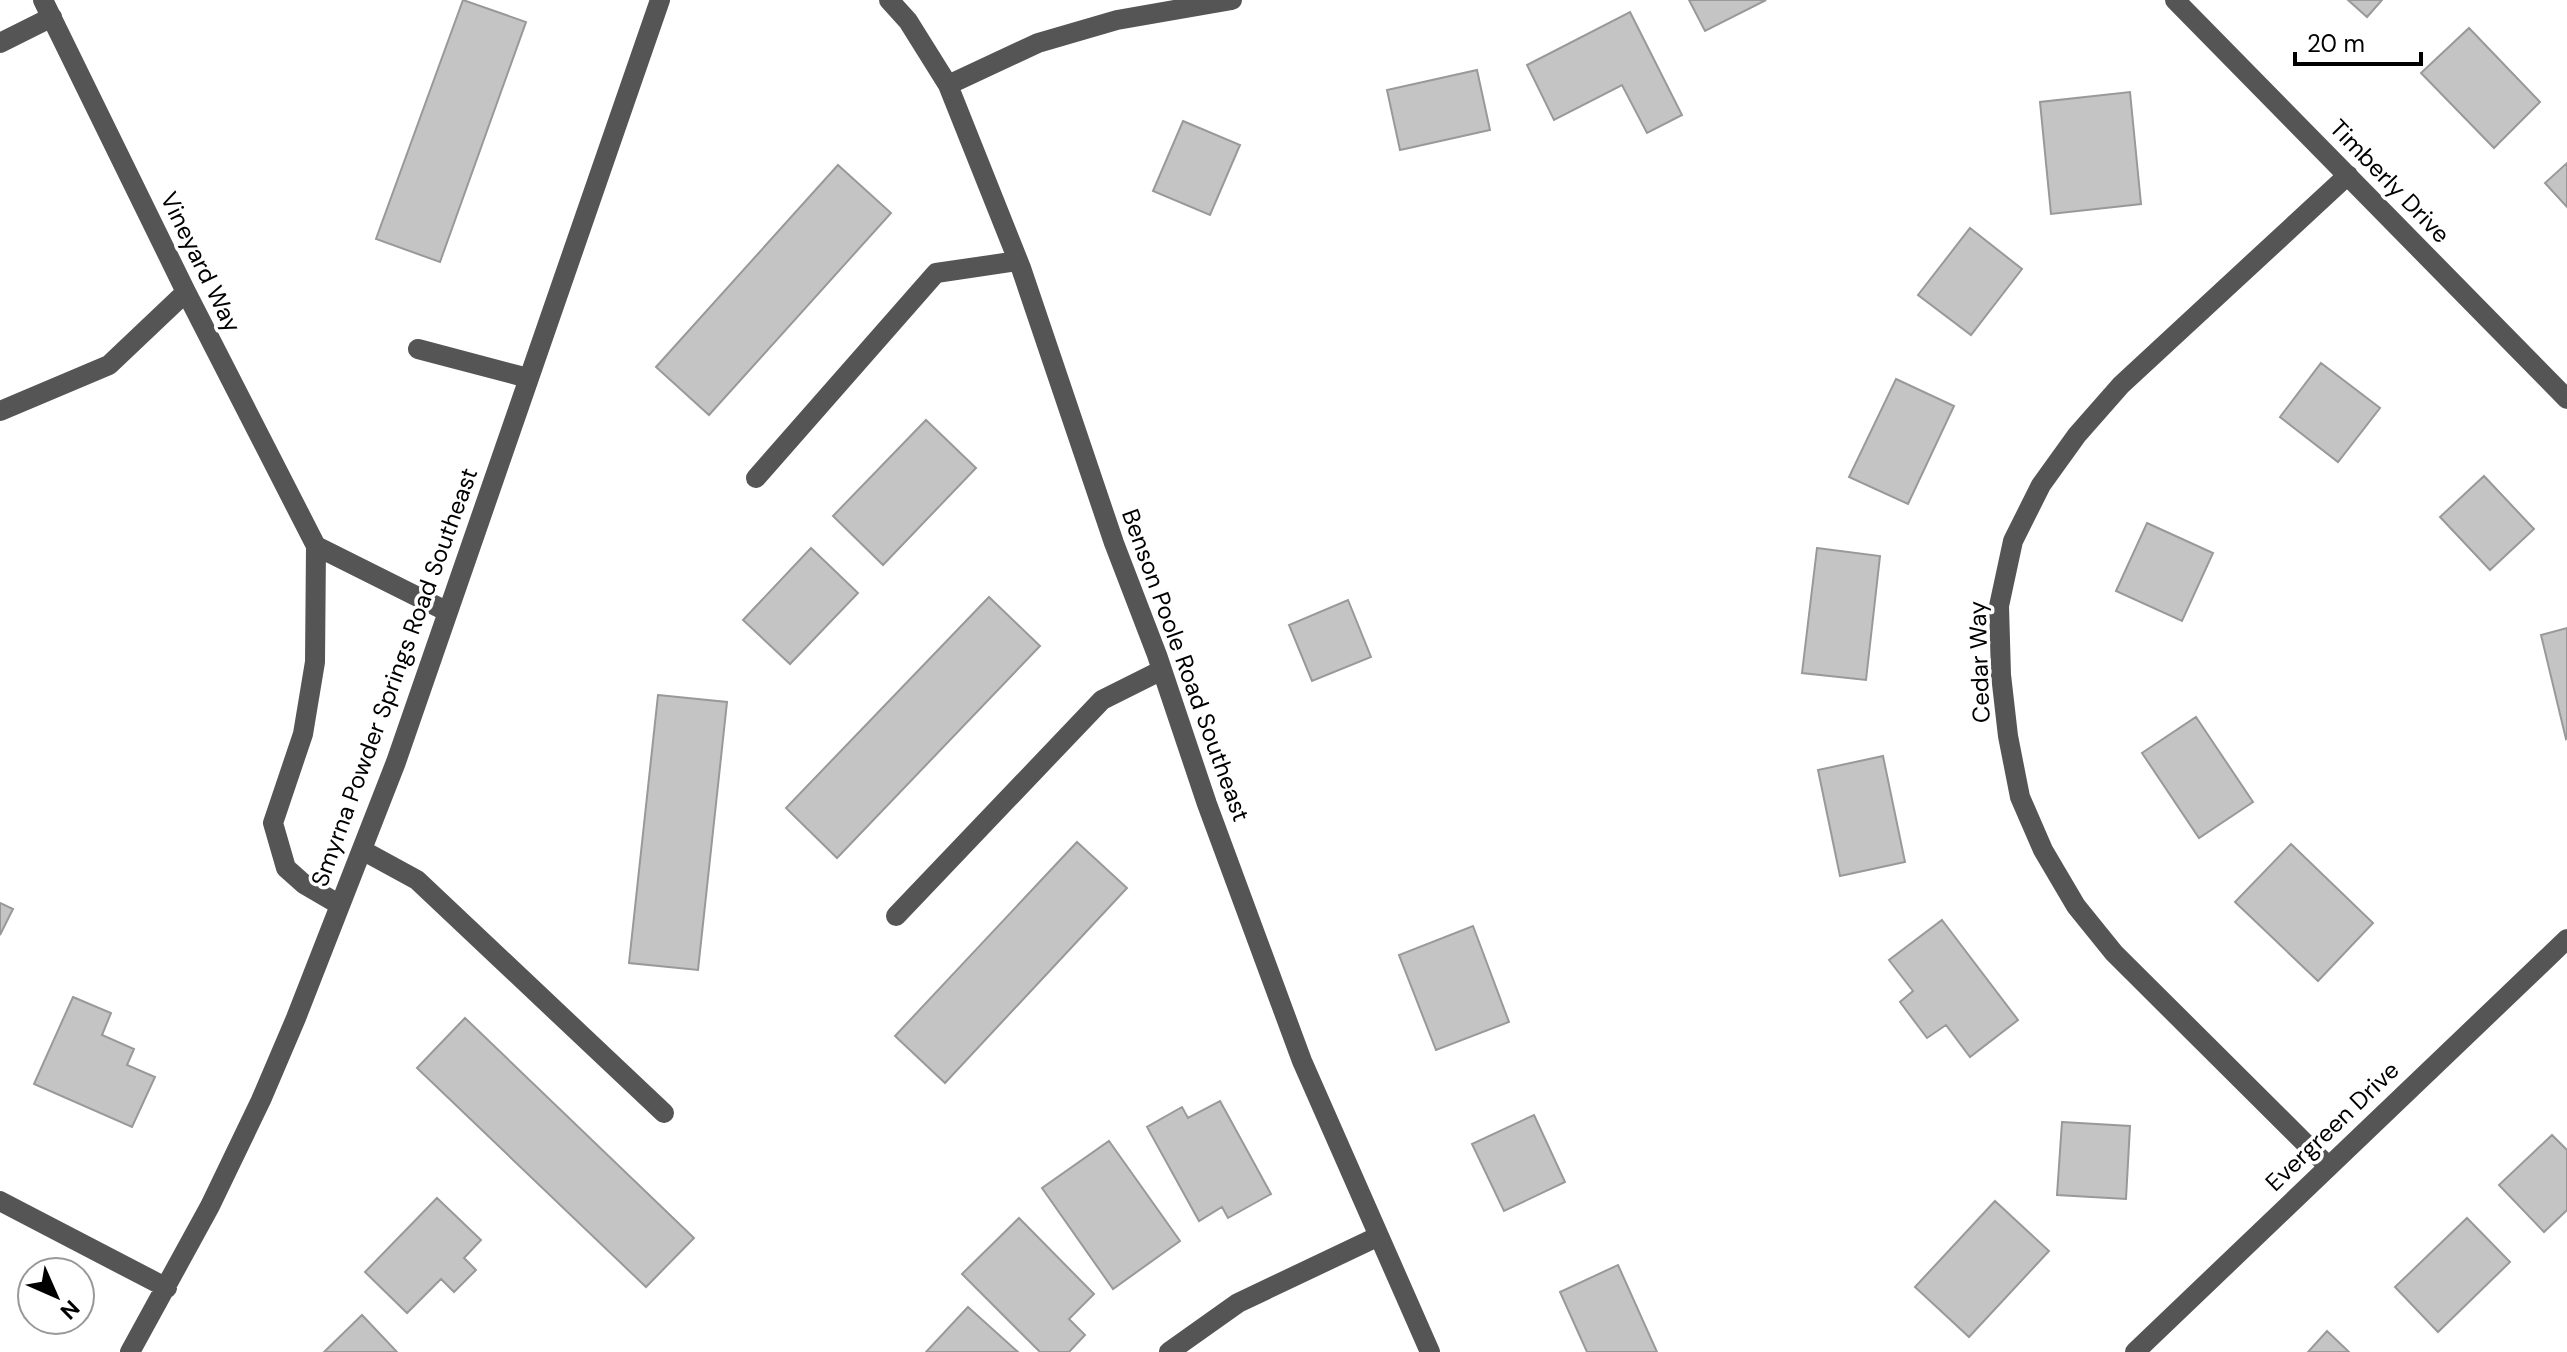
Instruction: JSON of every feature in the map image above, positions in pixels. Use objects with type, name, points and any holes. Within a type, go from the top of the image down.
[{"type":"street","name":"Smyrna Powder Springs Road Southeast","points":[[130,1352],[210,1206],[261,1100],[362,850],[396,762],[660,0]]},
{"type":"street","name":"Benson Poole Road Southeast","points":[[889,0],[908,21],[948,85],[1018,261],[1114,543],[1302,1061],[1430,1352]]},
{"type":"street","points":[[948,85],[1038,43],[1117,20],[1232,0]]},
{"type":"street","name":"Timberly Drive","points":[[2175,0],[2567,399]]},
{"type":"street","points":[[0,43],[48,8]]},
{"type":"street","name":"Vineyard Way","points":[[48,8],[186,292],[316,546]]},
{"type":"street","name":"Cedar Way","points":[[2328,1166],[2114,953],[2069,895],[2043,850],[2020,797],[2006,721],[1999,606],[2013,541],[2041,485],[2077,435],[2121,385],[2348,175]]},
{"type":"street","points":[[756,478],[936,273],[1018,261]]},
{"type":"street","points":[[0,411],[109,365],[186,292]]},
{"type":"street","points":[[418,349],[528,378]]},
{"type":"street","points":[[340,905],[304,884],[286,868],[273,823],[303,734],[315,662],[316,546],[448,612]]},
{"type":"street","points":[[896,916],[1102,700],[1162,670]]},
{"type":"street","points":[[362,850],[417,880],[664,1113]]},
{"type":"street","name":"Evergreen Drive","points":[[2135,1352],[2567,939]]},
{"type":"street","points":[[0,1201],[167,1288]]},
{"type":"street","points":[[1169,1352],[1238,1303],[1379,1236]]},
{"type":"building","points":[[463,0],[526,22],[440,262],[376,239]]},
{"type":"building","points":[[1689,0],[1766,0],[1705,31]]},
{"type":"building","points":[[2348,0],[2382,0],[2367,17]]},
{"type":"building","points":[[1630,12],[1682,115],[1647,133],[1622,85],[1554,120],[1527,65]]},
{"type":"building","points":[[2469,28],[2540,102],[2494,148],[2421,73]]},
{"type":"building","points":[[1477,70],[1490,130],[1400,150],[1387,90]]},
{"type":"building","points":[[2130,92],[2141,204],[2051,214],[2040,102]]},
{"type":"building","points":[[1183,121],[1240,145],[1210,215],[1153,191]]},
{"type":"building","points":[[2567,163],[2567,207],[2545,183]]},
{"type":"building","points":[[838,165],[891,213],[709,415],[656,367]]},
{"type":"building","points":[[1970,228],[2022,269],[1971,335],[1918,295]]},
{"type":"building","points":[[2321,363],[2380,408],[2338,462],[2280,417]]},
{"type":"building","points":[[1896,379],[1954,406],[1908,504],[1849,477]]},
{"type":"building","points":[[926,420],[976,468],[883,565],[833,516]]},
{"type":"building","points":[[2484,476],[2534,529],[2490,570],[2440,517]]},
{"type":"building","points":[[2147,523],[2213,553],[2182,621],[2116,591]]},
{"type":"building","points":[[811,548],[858,593],[790,664],[743,620]]},
{"type":"building","points":[[1817,548],[1880,556],[1866,680],[1802,673]]},
{"type":"building","points":[[989,597],[1040,646],[837,858],[786,808]]},
{"type":"building","points":[[1348,600],[1371,657],[1312,681],[1289,625]]},
{"type":"building","points":[[2567,628],[2567,738],[2566,739],[2541,635]]},
{"type":"building","points":[[658,695],[727,702],[698,970],[629,963]]},
{"type":"building","points":[[2196,717],[2253,802],[2199,838],[2142,753]]},
{"type":"building","points":[[1883,756],[1905,862],[1840,876],[1818,770]]},
{"type":"building","points":[[1077,842],[1127,888],[945,1083],[895,1036]]},
{"type":"building","points":[[2291,844],[2373,923],[2318,981],[2235,902]]},
{"type":"building","points":[[0,903],[13,909],[0,935]]},
{"type":"building","points":[[1942,920],[2018,1020],[1970,1057],[1946,1025],[1927,1038],[1900,1002],[1913,991],[1889,960]]},
{"type":"building","points":[[1473,926],[1509,1022],[1436,1050],[1399,955]]},
{"type":"building","points":[[73,997],[111,1013],[102,1035],[134,1049],[127,1065],[155,1077],[132,1127],[34,1084]]},
{"type":"building","points":[[465,1018],[694,1238],[646,1287],[417,1068]]},
{"type":"building","points":[[1220,1101],[1271,1194],[1228,1218],[1222,1207],[1199,1221],[1147,1127],[1182,1107],[1188,1118]]},
{"type":"building","points":[[1534,1115],[1565,1182],[1504,1211],[1472,1144]]},
{"type":"building","points":[[2062,1122],[2130,1126],[2126,1199],[2057,1195]]},
{"type":"building","points":[[2552,1135],[2567,1150],[2567,1210],[2544,1232],[2499,1185]]},
{"type":"building","points":[[1109,1141],[1180,1241],[1113,1289],[1042,1188]]},
{"type":"building","points":[[437,1198],[481,1240],[464,1258],[476,1270],[454,1292],[441,1279],[407,1313],[365,1272]]},
{"type":"building","points":[[1995,1201],[2049,1251],[1969,1337],[1915,1287]]},
{"type":"building","points":[[1019,1218],[1094,1294],[1069,1319],[1085,1335],[1069,1352],[1040,1352],[962,1274]]},
{"type":"building","points":[[2467,1218],[2510,1262],[2438,1332],[2395,1287]]},
{"type":"building","points":[[1618,1265],[1657,1352],[1587,1352],[1560,1292]]},
{"type":"building","points":[[968,1307],[1018,1352],[926,1352]]},
{"type":"building","points":[[362,1315],[397,1352],[324,1352]]},
{"type":"building","points":[[2327,1331],[2349,1352],[2308,1352]]}]
